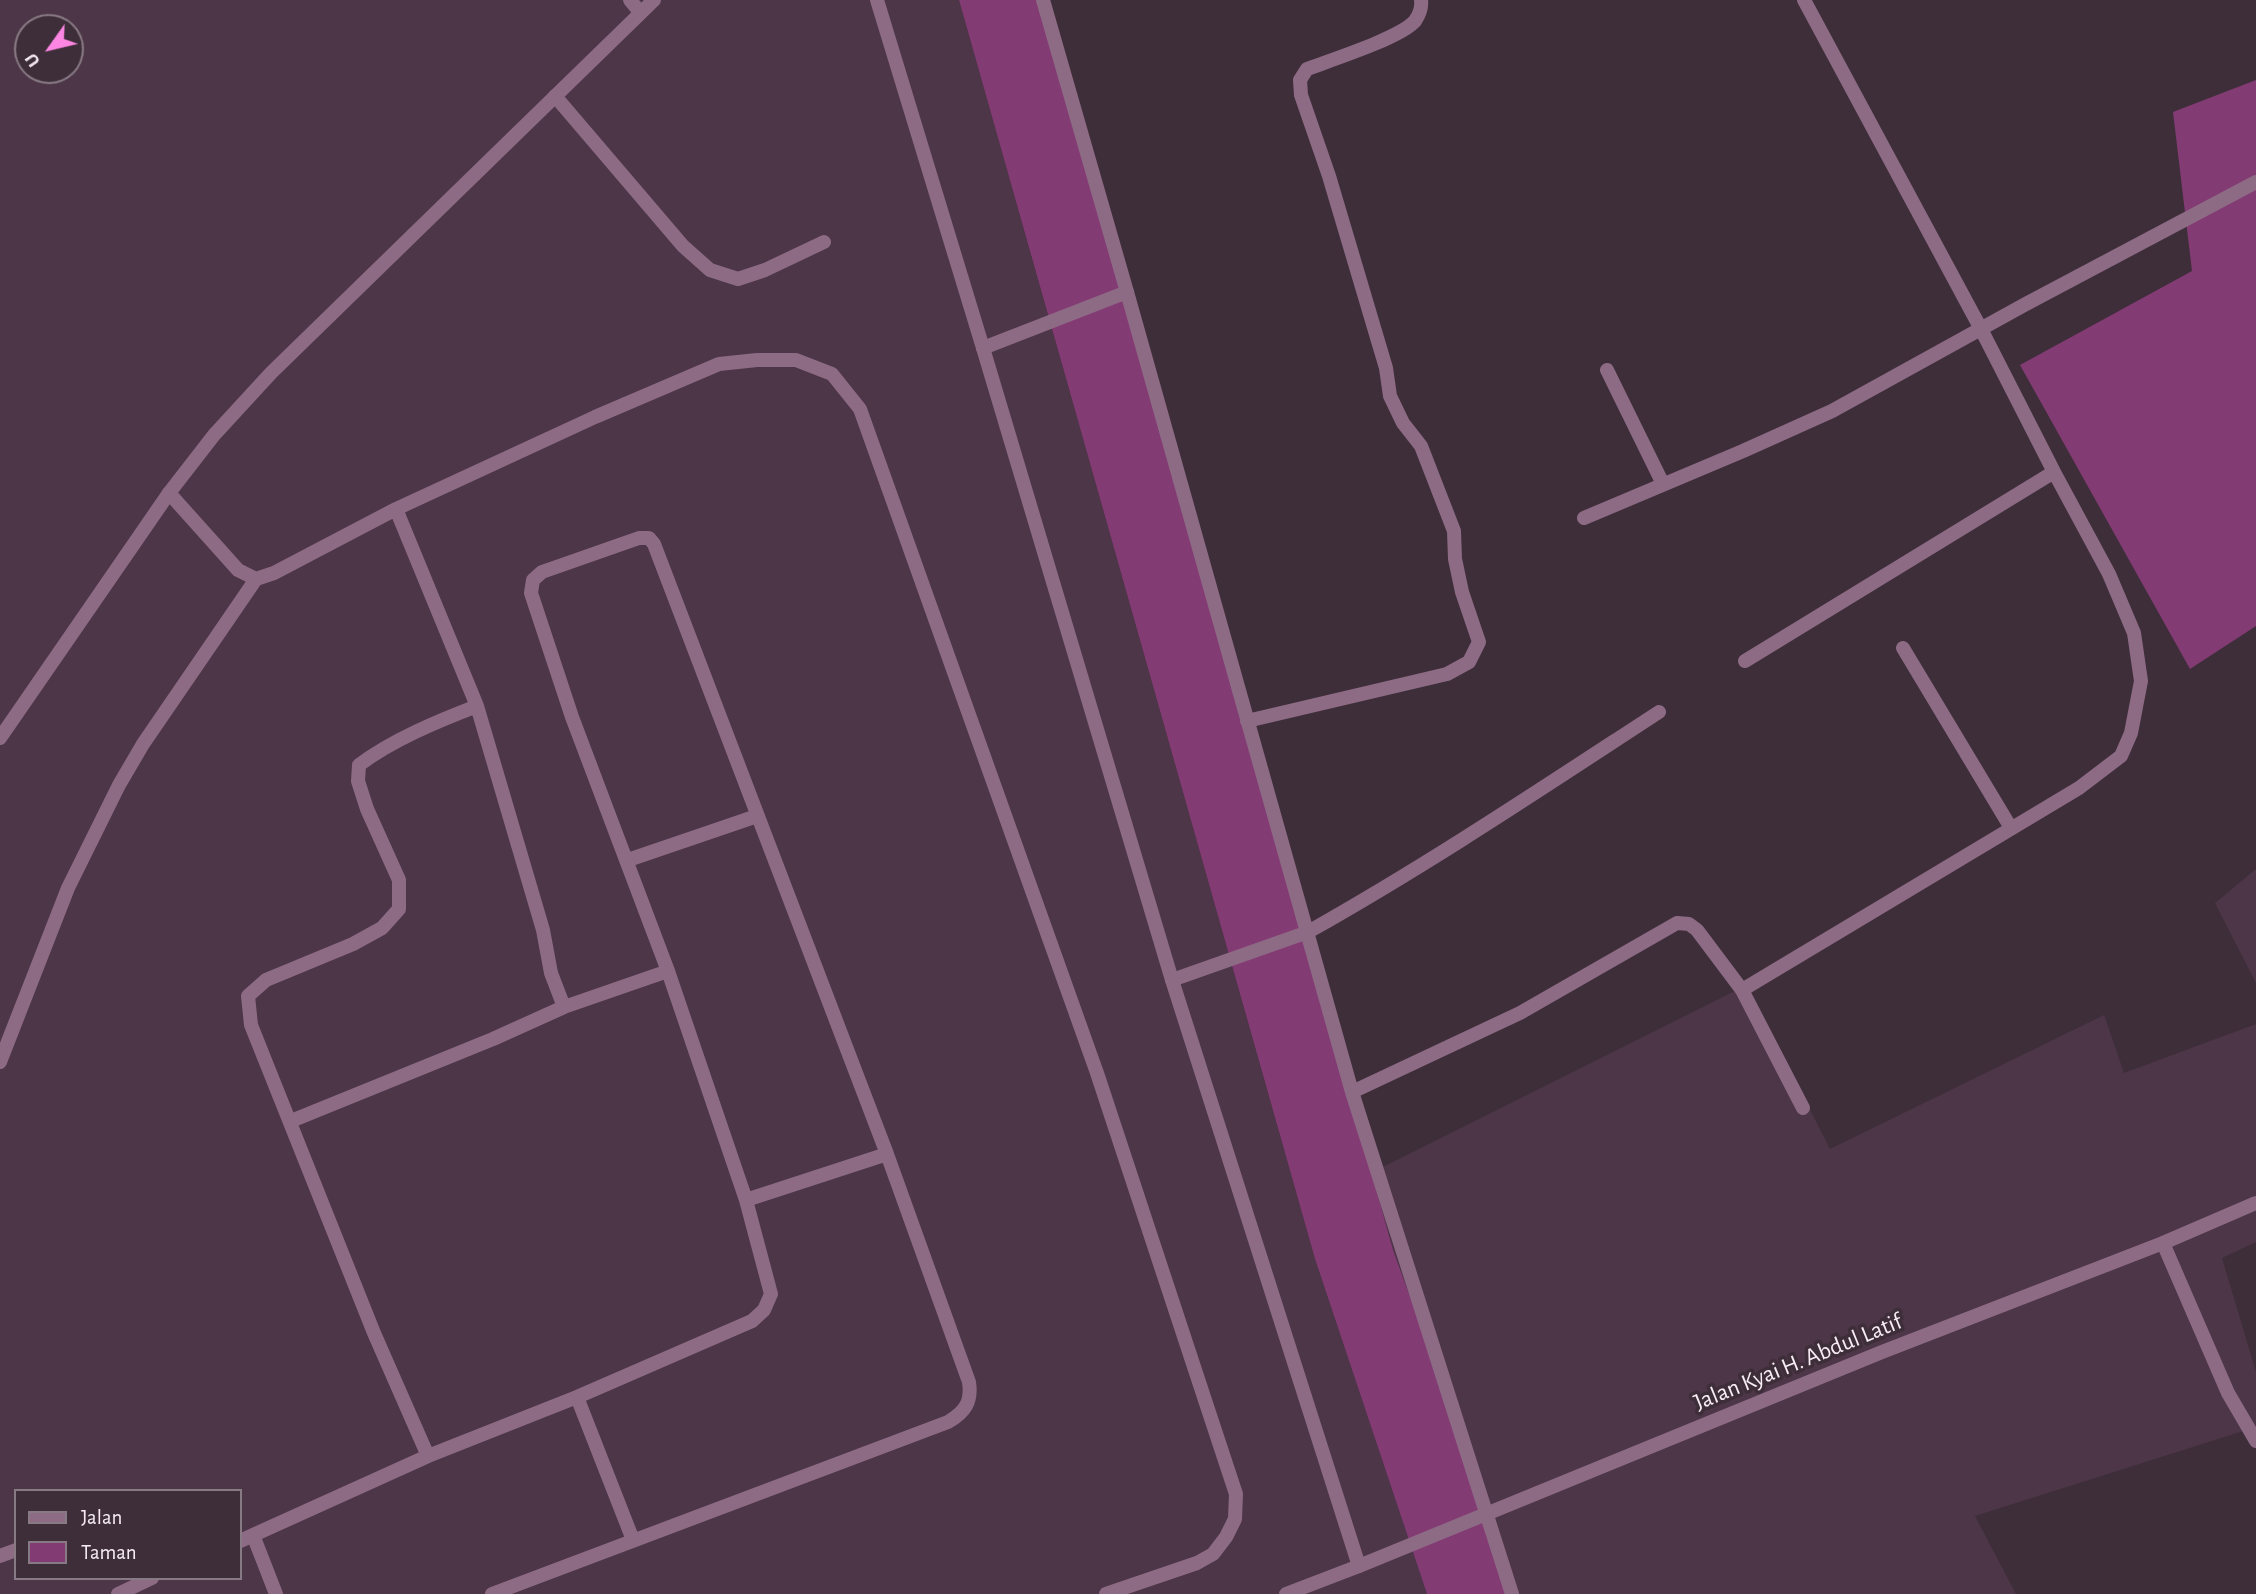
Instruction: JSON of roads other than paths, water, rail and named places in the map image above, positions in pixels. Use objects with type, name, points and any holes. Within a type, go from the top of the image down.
[{"type":"street","points":[[630,0],[640,12]]},
{"type":"street","points":[[0,738],[169,494],[214,435],[271,373],[654,0]]},
{"type":"street","points":[[877,0],[1172,980],[1359,1566]]},
{"type":"street","points":[[1043,0],[1352,1093],[1512,1594]]},
{"type":"street","points":[[1247,721],[1447,674],[1469,662],[1479,642],[1462,592],[1455,559],[1454,531],[1421,446],[1403,423],[1390,396],[1387,368],[1329,176],[1305,107],[1300,80],[1307,69],[1398,34],[1415,21],[1422,7],[1421,0]]},
{"type":"street","points":[[1742,990],[2079,788],[2121,756],[2131,733],[2141,681],[2134,633],[2109,574],[1982,329],[1804,0]]},
{"type":"street","points":[[555,96],[683,246],[710,270],[738,279],[765,270],[824,242]]},
{"type":"street","points":[[1584,518],[1832,411],[2256,182]]},
{"type":"street","points":[[983,348],[1127,292]]},
{"type":"street","points":[[0,1062],[68,888],[119,785],[143,744],[256,579],[274,573],[396,509],[595,417],[719,365],[757,360],[796,360],[832,374],[860,409],[1097,1073],[1236,1494],[1235,1520],[1213,1554],[1197,1563],[1106,1594]]},
{"type":"street","points":[[1606,370],[1663,484]]},
{"type":"street","points":[[1745,661],[2054,472]]},
{"type":"street","points":[[169,494],[238,570],[256,579]]},
{"type":"street","points":[[396,509],[477,706],[543,929],[551,973],[564,1007]]},
{"type":"street","points":[[276,1594],[246,1538],[428,1456],[577,1397],[752,1321],[764,1310],[771,1294],[746,1200],[668,971],[572,717],[531,593],[533,580],[542,572],[639,538],[649,538],[654,544],[887,1154],[969,1382],[971,1395],[960,1415],[948,1422],[492,1594]]},
{"type":"street","points":[[1903,648],[2011,828]]},
{"type":"street","points":[[428,1456],[374,1333],[251,1025],[248,996],[267,980],[353,944],[382,928],[399,909],[399,880],[367,809],[358,781],[359,765],[379,750],[477,706]]},
{"type":"street","points":[[1172,980],[1308,932],[1364,901],[1659,712]]},
{"type":"street","points":[[628,860],[757,816]]},
{"type":"street","points":[[1352,1093],[1520,1013],[1677,923],[1689,924],[1697,930],[1742,990],[1803,1108]]},
{"type":"street","points":[[290,1121],[493,1039],[564,1007],[668,971]]},
{"type":"street","points":[[746,1200],[887,1154]]},
{"type":"street","name":"Jalan Kyai H. Abdul Latif","points":[[1286,1594],[1882,1352],[2163,1243],[2256,1203]]},
{"type":"street","points":[[2163,1243],[2228,1393],[2256,1441]]},
{"type":"street","points":[[577,1397],[633,1540]]},
{"type":"street","points":[[118,1594],[148,1580]]}]
